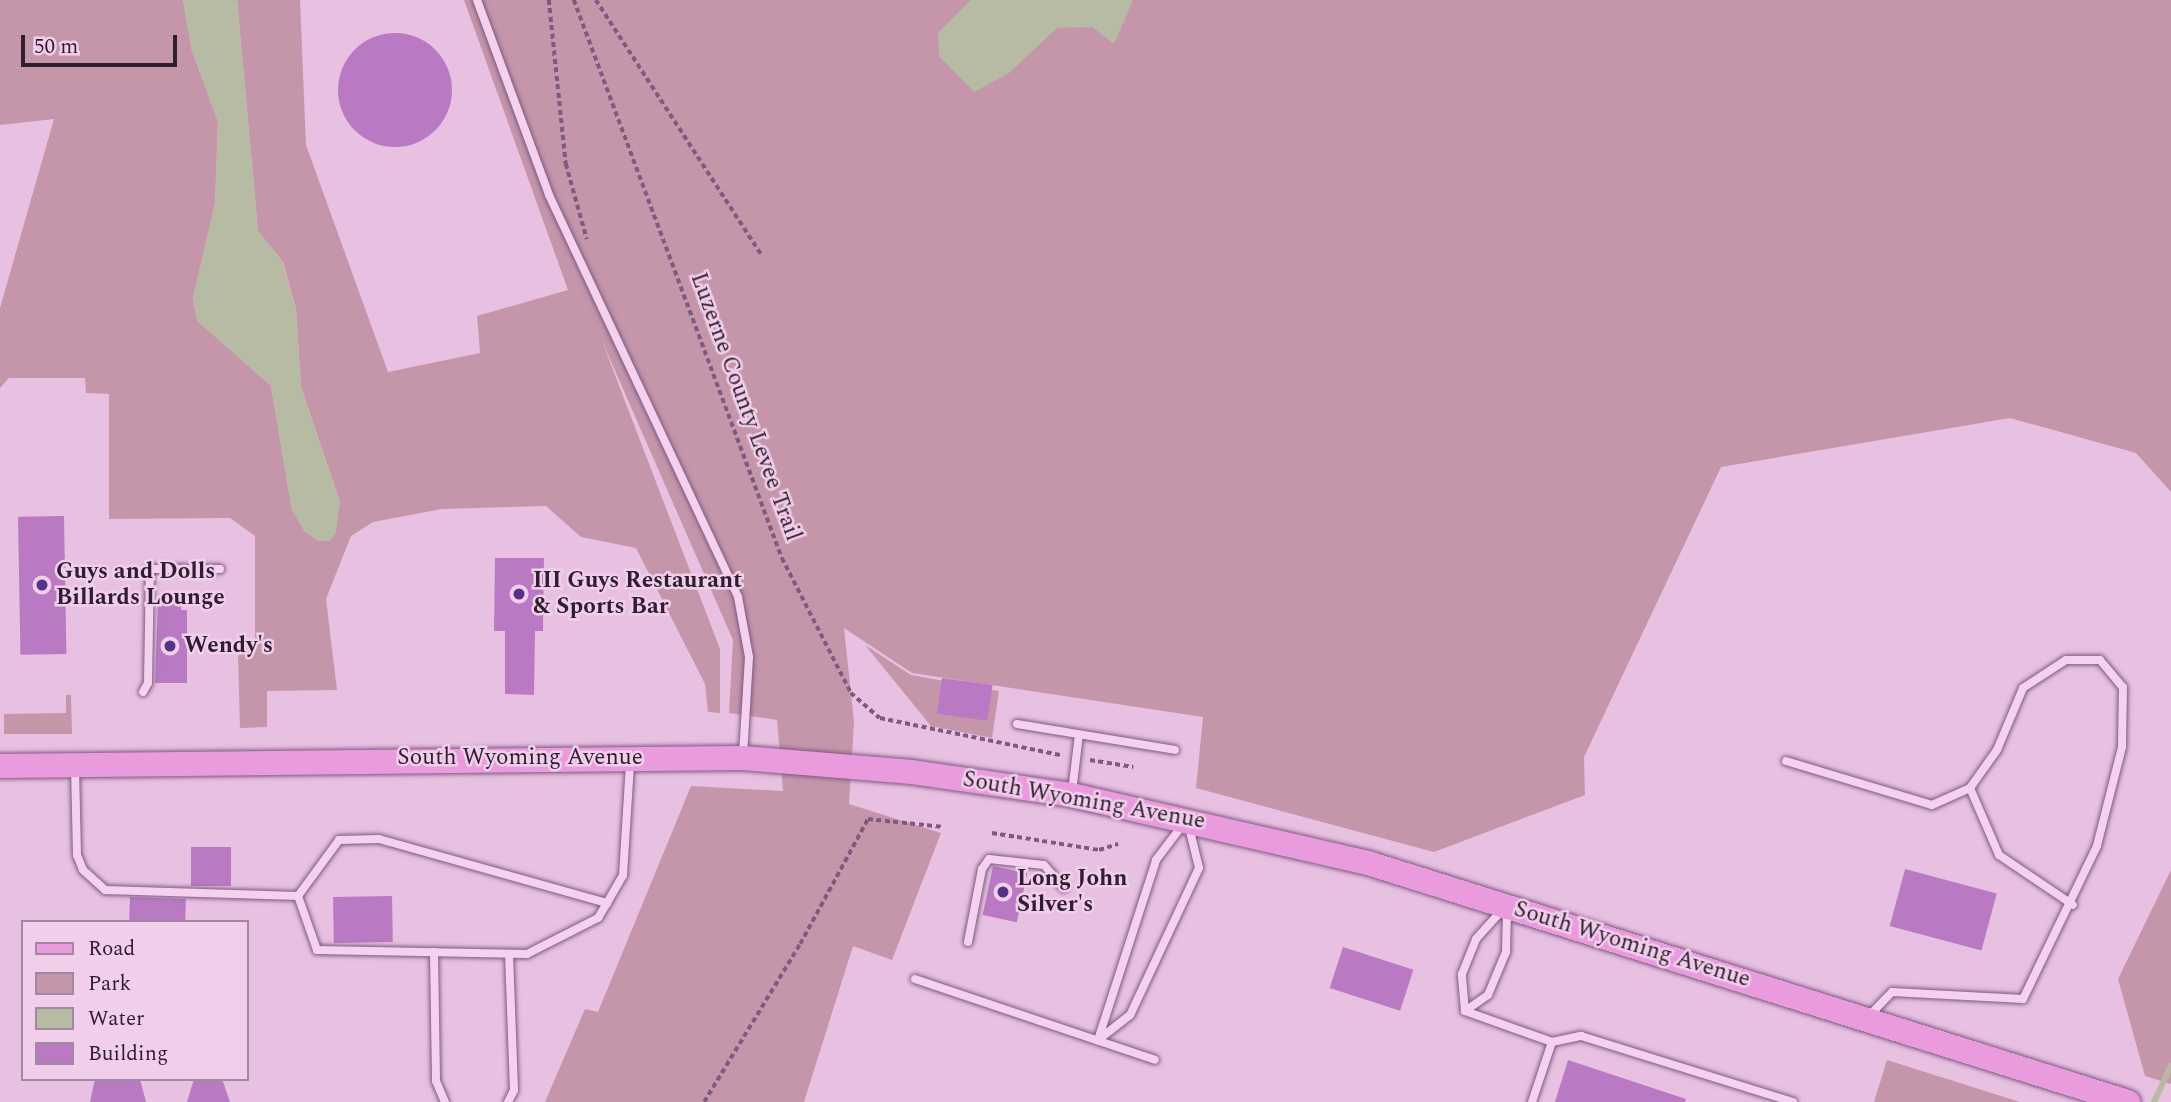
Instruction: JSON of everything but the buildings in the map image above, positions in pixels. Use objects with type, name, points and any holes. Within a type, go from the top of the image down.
[{"type":"main road","name":"South Wyoming Avenue","points":[[0,766],[631,757],[743,758],[912,772],[1071,795],[1187,818],[1368,863],[2128,1102]]},
{"type":"lane","points":[[477,0],[549,195],[738,597],[749,657],[743,758]]},
{"type":"lane","points":[[143,692],[148,683],[150,569],[220,569]]},
{"type":"lane","points":[[1786,761],[1932,804],[1970,788],[1997,750],[2022,688],[2066,660],[2100,660],[2123,687],[2122,747],[2097,846],[2073,905],[2023,999],[1892,992],[1866,1019]]},
{"type":"lane","points":[[1017,724],[1175,750]]},
{"type":"lane","points":[[1071,795],[1079,734]]},
{"type":"lane","points":[[298,896],[317,950],[527,954],[598,918],[623,875],[631,757]]},
{"type":"lane","points":[[75,764],[77,855],[83,870],[105,890],[298,896]]},
{"type":"lane","points":[[1970,788],[1999,855],[2073,905]]},
{"type":"lane","points":[[1098,1040],[1156,860],[1187,818]]},
{"type":"lane","points":[[1098,1040],[1130,1015],[1199,868],[1187,818]]},
{"type":"lane","points":[[298,896],[339,840],[379,839],[607,903]]},
{"type":"lane","points":[[968,942],[982,869],[989,859],[1044,865],[1064,888]]},
{"type":"lane","points":[[1465,1011],[1488,995],[1506,952],[1507,906]]},
{"type":"lane","points":[[1465,1011],[1459,983],[1472,949],[1507,906]]},
{"type":"lane","points":[[434,952],[436,1080],[445,1102]]},
{"type":"lane","points":[[508,1102],[514,1090],[509,954]]},
{"type":"lane","points":[[915,979],[1155,1060]]},
{"type":"lane","points":[[1465,1011],[1552,1042],[1581,1036],[1793,1102]]},
{"type":"lane","points":[[1532,1102],[1552,1042]]},
{"type":"path","points":[[549,0],[566,164],[590,248]]},
{"type":"path","name":"Luzerne County Levee Trail","points":[[574,0],[782,558],[852,693],[880,718],[1067,756]]},
{"type":"path","points":[[596,0],[763,257]]},
{"type":"path","points":[[1080,759],[1133,767]]},
{"type":"path","points":[[704,1102],[868,819],[944,827]]},
{"type":"path","points":[[992,833],[1099,850],[1118,844]]},
{"type":"green space","points":[[0,0],[183,0],[192,51],[218,121],[215,204],[193,298],[197,320],[271,386],[292,510],[318,541],[330,541],[340,502],[301,387],[296,309],[283,262],[258,231],[237,0],[300,0],[306,145],[388,372],[480,353],[477,316],[568,290],[464,0],[2171,0],[2171,492],[2136,453],[2010,418],[1721,467],[1584,757],[1585,795],[1434,852],[1196,788],[1203,717],[912,673],[844,628],[854,722],[849,804],[941,833],[892,960],[853,946],[804,1102],[545,1102],[585,1009],[598,1012],[691,786],[783,791],[777,720],[729,713],[733,640],[602,341],[720,649],[720,713],[708,712],[705,684],[636,548],[581,537],[546,506],[442,509],[373,522],[351,536],[326,599],[337,690],[267,691],[267,727],[240,728],[238,656],[255,639],[255,536],[230,518],[109,519],[109,394],[86,393],[85,378],[9,378],[0,388],[0,308],[54,119],[0,125]]},
{"type":"green space","points":[[865,645],[911,675],[999,691],[992,738],[931,726]]},
{"type":"green space","points":[[66,695],[71,695],[72,734],[4,734],[4,714],[66,713]]},
{"type":"green space","points":[[2171,870],[2171,1084],[2145,1076],[2118,979]]},
{"type":"green space","points":[[1887,1060],[2020,1102],[1874,1102]]},
{"type":"water","points":[[183,0],[237,0],[258,231],[282,261],[296,309],[301,387],[340,502],[336,532],[330,541],[318,541],[304,531],[292,510],[271,386],[197,321],[193,298],[215,204],[218,121],[192,51]]},
{"type":"water","points":[[971,0],[1133,0],[1114,44],[1092,27],[1057,28],[1009,73],[974,92],[939,56],[938,33]]},
{"type":"waterway","points":[[2154,1102],[2171,1066]]},
{"type":"place","name":"Guys and Dolls Billards Lounge","points":[[42,585]]},
{"type":"place","name":"III Guys Restaurant & Sports Bar","points":[[519,594]]},
{"type":"place","name":"Wendy's","points":[[170,646]]},
{"type":"place","name":"Long John Silver's","points":[[1003,892]]}]
